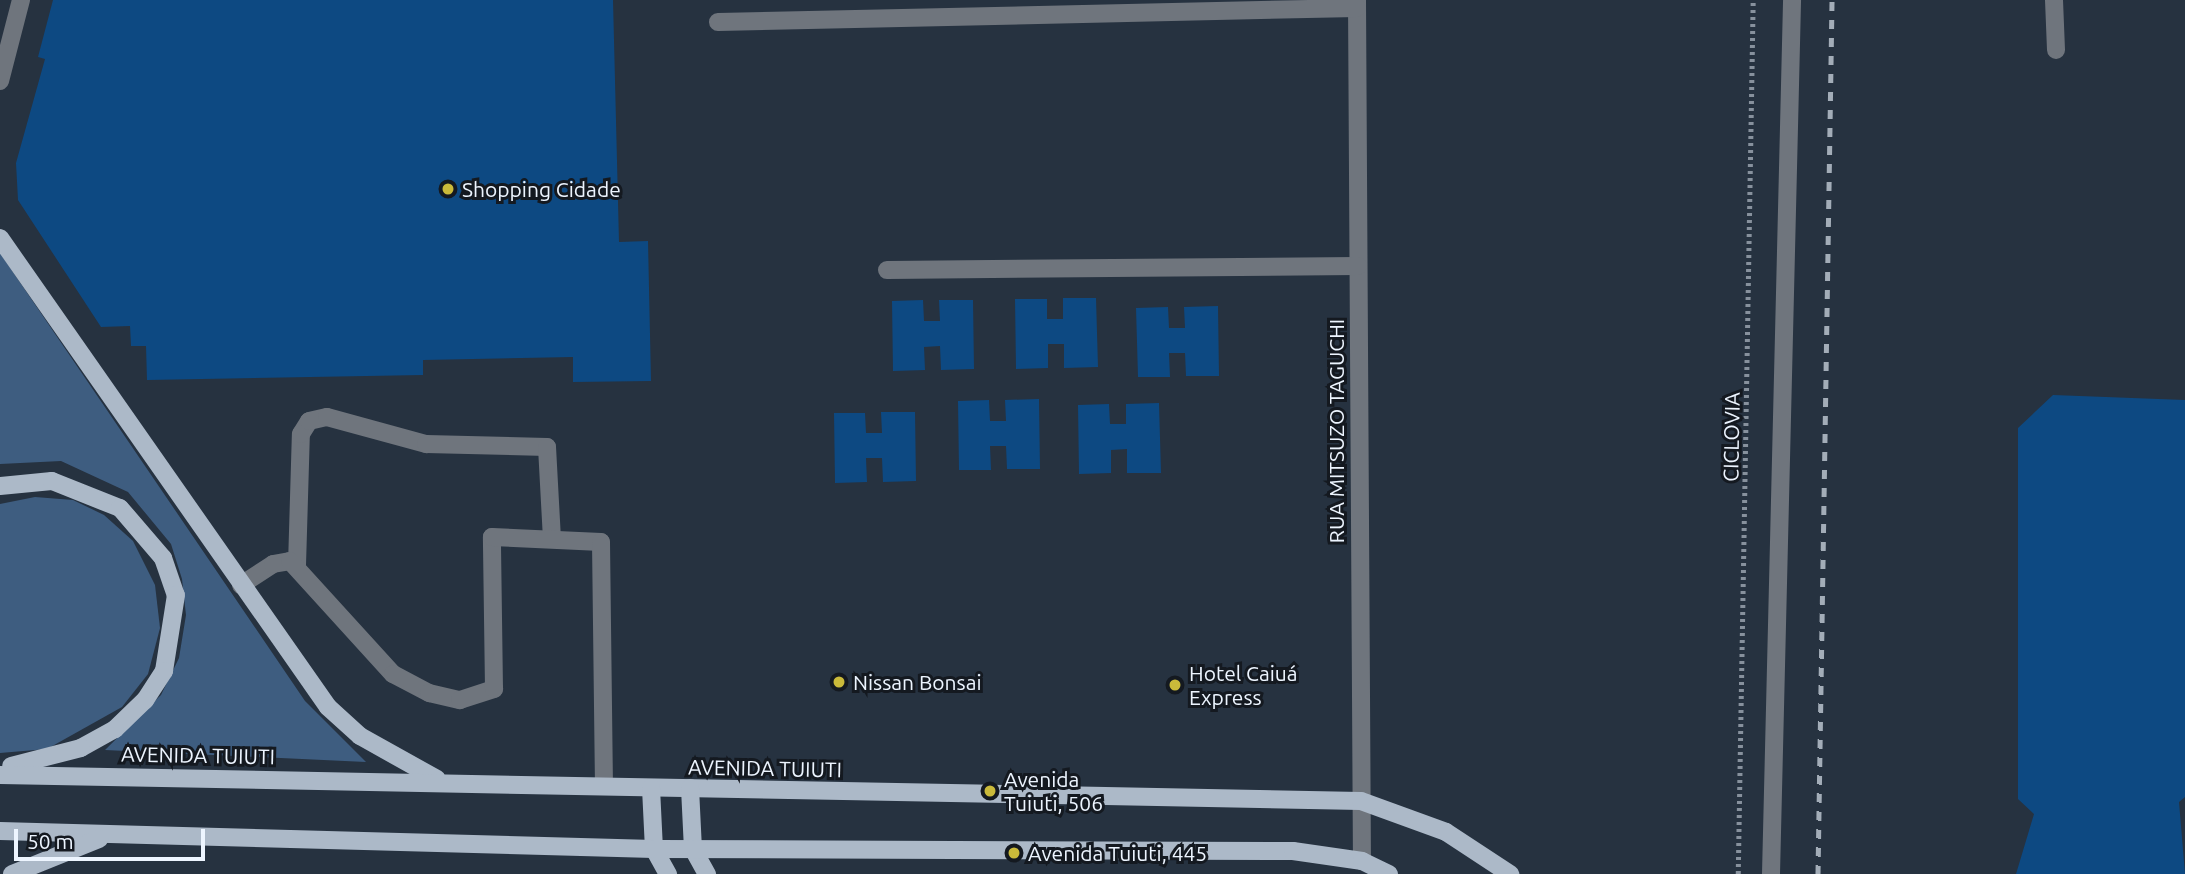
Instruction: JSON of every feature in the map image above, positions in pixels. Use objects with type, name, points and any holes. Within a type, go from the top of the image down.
[{"type":"main road","points":[[0,238],[328,707],[360,736],[443,782]]},
{"type":"main road","points":[[0,486],[52,481],[120,508],[163,558],[176,595],[164,671],[145,700],[115,729],[80,748],[0,767]]},
{"type":"main road","name":"AVENIDA TUIUTI","points":[[0,775],[1361,801],[1446,832],[1510,874]]},
{"type":"main road","points":[[651,788],[654,849],[668,874]]},
{"type":"main road","points":[[690,788],[693,849],[707,874]]},
{"type":"main road","points":[[0,831],[654,849],[1293,851],[1362,861],[1389,874]]},
{"type":"main road","points":[[12,874],[54,852],[114,834]]},
{"type":"street","points":[[0,82],[21,0]]},
{"type":"street","points":[[1771,874],[1793,0]]},
{"type":"street","points":[[2054,0],[2056,50]]},
{"type":"street","points":[[718,22],[1357,4]]},
{"type":"street","name":"RUA MITSUZO TAGUCHI","points":[[1357,4],[1362,861]]},
{"type":"street","points":[[887,270],[1358,266]]},
{"type":"street","points":[[552,539],[547,447],[426,444],[359,422],[327,416],[309,421],[301,434],[297,565],[387,669],[429,694],[460,700],[494,689],[492,537],[601,542],[604,786]]},
{"type":"street","points":[[242,585],[272,564],[297,565]]},
{"type":"path","name":"CICLOVIA","points":[[1738,874],[1753,0]]},
{"type":"shaded area","points":[[0,253],[305,701],[366,762],[105,750],[161,695],[179,658],[186,615],[182,579],[171,544],[128,492],[61,461],[0,464]]},
{"type":"shaded area","points":[[35,497],[73,500],[104,515],[133,541],[155,585],[160,628],[148,674],[122,707],[47,749],[0,753],[0,504]]},
{"type":"building","points":[[53,0],[613,0],[619,242],[648,241],[651,381],[573,382],[573,357],[423,360],[423,375],[147,380],[146,346],[131,346],[130,326],[101,327],[18,200],[16,163],[45,59],[38,57]]},
{"type":"building","points":[[1063,298],[1096,298],[1098,367],[1064,368],[1064,344],[1048,344],[1048,368],[1016,369],[1015,299],[1047,299],[1047,319],[1063,319]]},
{"type":"building","points":[[923,300],[924,321],[940,321],[939,300],[973,300],[974,369],[941,370],[940,346],[924,347],[925,370],[893,371],[892,301]]},
{"type":"building","points":[[1218,306],[1219,376],[1186,376],[1185,353],[1169,353],[1170,377],[1138,377],[1136,308],[1168,307],[1169,328],[1185,328],[1184,307]]},
{"type":"building","points":[[2053,395],[2185,400],[2185,797],[2179,802],[2185,874],[2016,874],[2034,814],[2018,799],[2018,428]]},
{"type":"building","points":[[1039,399],[1040,469],[1007,469],[1006,446],[990,446],[991,470],[959,470],[958,401],[989,400],[990,421],[1006,421],[1005,400]]},
{"type":"building","points":[[1159,403],[1161,473],[1127,473],[1127,449],[1111,450],[1111,473],[1079,474],[1078,405],[1109,404],[1110,424],[1126,424],[1126,404]]},
{"type":"building","points":[[881,412],[915,412],[916,481],[883,482],[882,458],[866,458],[867,482],[835,483],[834,413],[865,413],[866,433],[882,433]]},
{"type":"railway","points":[[1818,874],[1832,0]]},
{"type":"place","name":"Shopping Cidade","points":[[448,189]]},
{"type":"place","name":"Nissan Bonsai","points":[[839,682]]},
{"type":"place","name":"Hotel Caiuá Express","points":[[1175,685]]},
{"type":"place","name":"Avenida Tuiuti, 506","points":[[990,791]]},
{"type":"place","name":"Avenida Tuiuti, 445","points":[[1014,853]]}]
